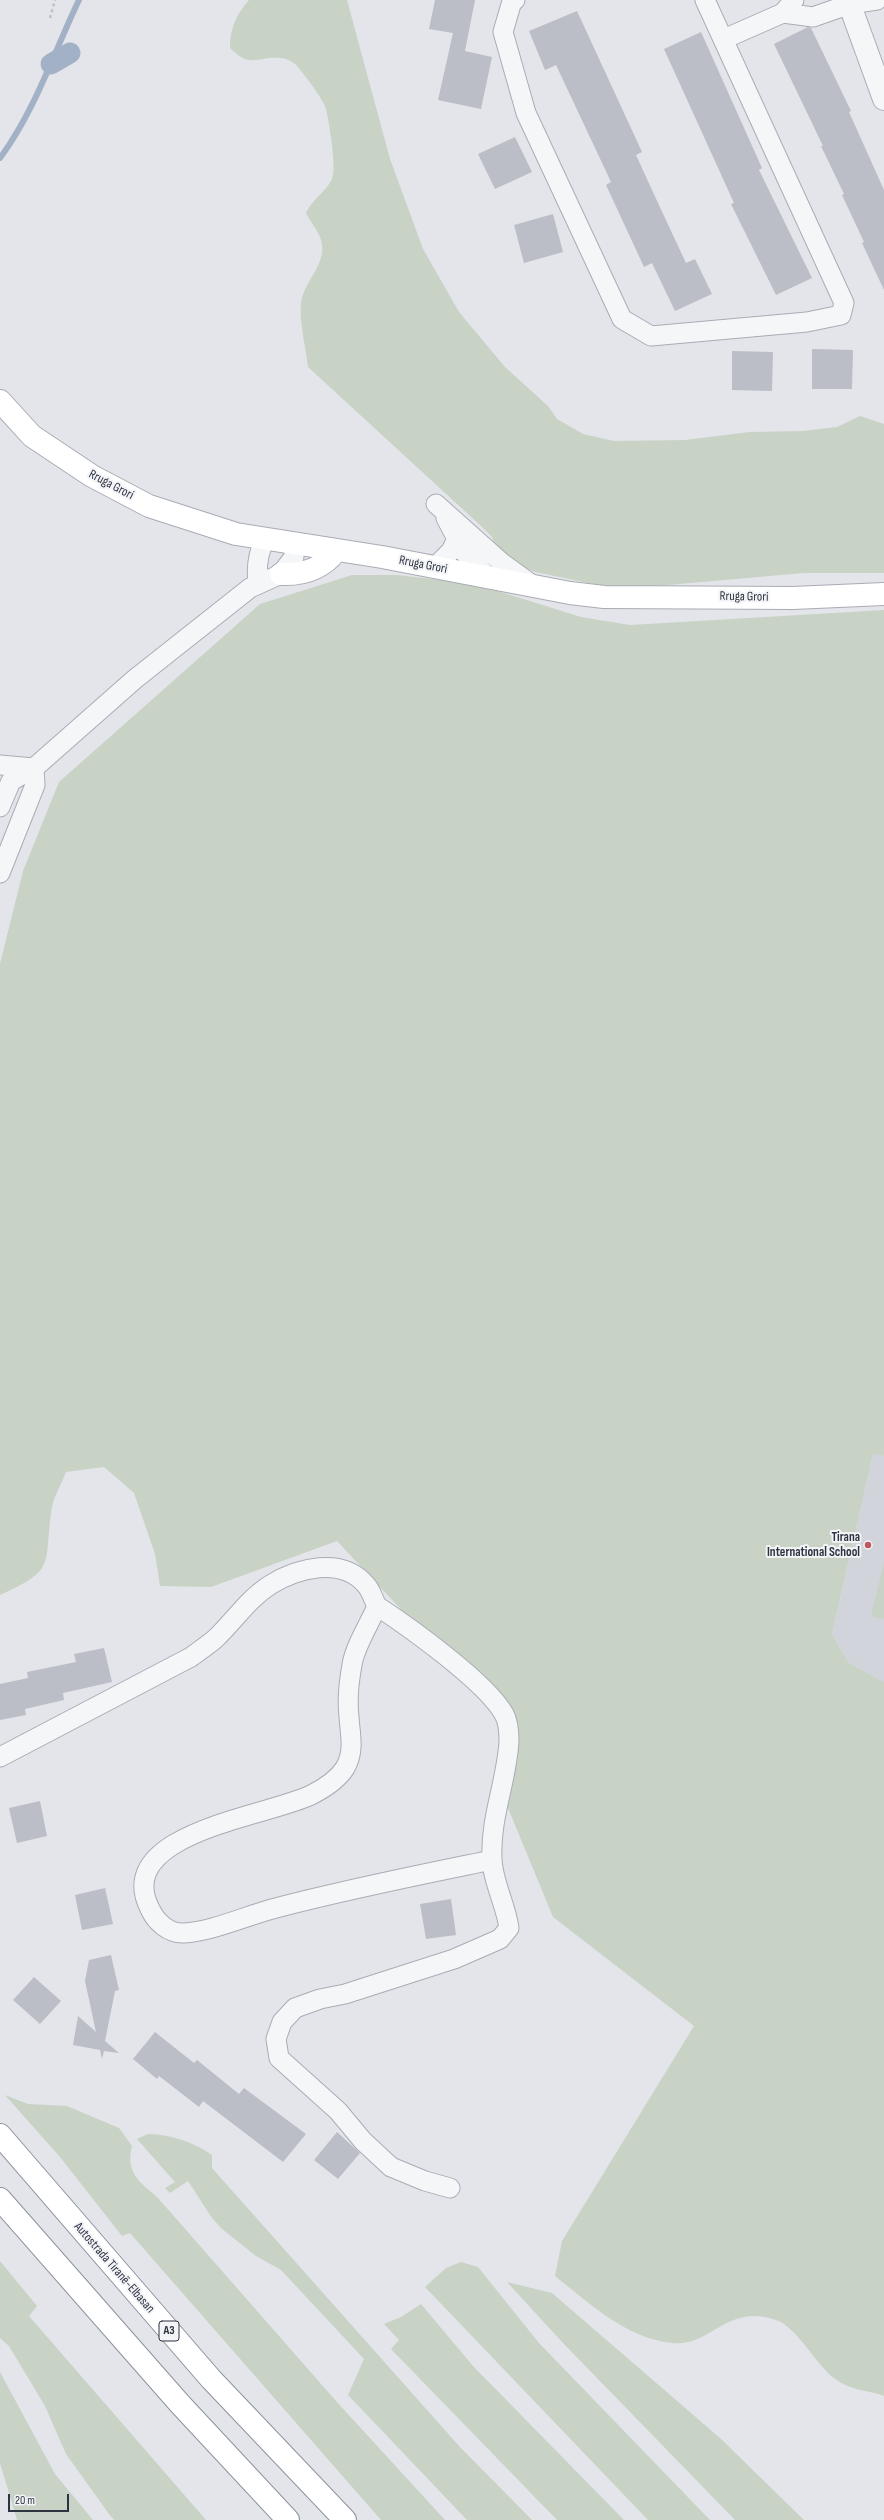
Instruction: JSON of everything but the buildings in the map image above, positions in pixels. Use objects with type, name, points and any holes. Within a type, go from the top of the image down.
[{"type":"main road","name":"Rruga Grori","points":[[0,401],[32,436],[98,480],[149,506],[236,534],[531,584],[570,594],[650,599],[793,598],[884,594]]},
{"type":"main road","points":[[282,574],[296,575],[320,566],[326,563],[336,551]]},
{"type":"main road","name":"Autostrada Tiranë-Elbasan","points":[[0,2135],[211,2379],[345,2520]]},
{"type":"main road","points":[[0,2199],[180,2404],[288,2520]]},
{"type":"street","points":[[515,0],[512,1],[503,32],[526,113],[622,319],[651,336],[807,322],[841,315],[844,303],[705,0]]},
{"type":"street","points":[[724,39],[788,6],[813,17],[849,2],[877,0]]},
{"type":"street","points":[[849,2],[884,99]]},
{"type":"street","points":[[488,577],[464,552],[452,527],[436,504],[502,563],[531,584]]},
{"type":"street","points":[[258,584],[257,567],[260,549],[265,539]]},
{"type":"street","points":[[435,567],[451,551],[457,540]]},
{"type":"street","points":[[0,807],[11,781],[34,768],[135,679],[258,584],[282,574],[294,557],[294,544]]},
{"type":"street","points":[[0,765],[34,768]]},
{"type":"street","points":[[0,873],[35,785],[34,768]]},
{"type":"street","points":[[0,1757],[191,1657],[215,1639],[248,1603],[271,1584],[311,1568],[335,1567],[357,1576],[367,1586],[377,1606],[409,1627],[482,1688],[504,1714],[509,1740],[492,1840],[492,1860],[507,1915],[509,1928],[500,1939],[454,1959],[345,1994],[320,1998],[295,2008],[282,2022],[276,2039],[279,2058],[338,2111],[363,2141],[391,2167],[425,2181],[450,2188]]},
{"type":"street","points":[[377,1606],[352,1662],[349,1716],[352,1743],[345,1768],[328,1785],[310,1796],[220,1824],[168,1847],[150,1862],[145,1877],[144,1890],[150,1910],[165,1929],[182,1934],[200,1931],[247,1915],[351,1889],[492,1860]]},
{"type":"path","points":[[50,18],[55,0]]},
{"type":"shaded area","name":"Tirana International School","points":[[873,1454],[884,1456],[884,1682],[849,1663],[832,1634]]},
{"type":"green space","points":[[249,0],[347,0],[390,159],[423,249],[459,312],[505,367],[548,406],[557,419],[583,434],[614,441],[685,440],[750,432],[803,431],[837,427],[860,416],[884,424],[884,573],[804,573],[634,588],[603,586],[535,572],[507,561],[496,550],[492,537],[481,526],[308,367],[302,326],[301,303],[303,294],[322,255],[322,246],[320,237],[306,213],[312,203],[332,179],[334,165],[331,134],[326,109],[321,99],[295,64],[281,58],[249,60],[243,58],[230,48],[231,34],[235,22]]},
{"type":"green space","points":[[352,575],[397,575],[458,582],[488,588],[581,617],[630,625],[884,610],[884,1456],[873,1454],[832,1634],[849,1663],[884,1682],[884,2396],[855,2389],[838,2381],[822,2367],[792,2331],[784,2324],[776,2320],[759,2316],[745,2317],[732,2321],[698,2339],[673,2343],[656,2340],[640,2335],[624,2327],[595,2308],[555,2276],[562,2241],[694,2026],[553,1917],[508,1808],[496,1711],[337,1541],[211,1587],[160,1586],[155,1554],[134,1493],[104,1467],[66,1472],[52,1508],[47,1556],[44,1564],[39,1572],[31,1579],[0,1595],[0,964],[23,871],[59,782],[260,604]]},
{"type":"green space","points":[[884,1563],[884,1619],[871,1616]]},
{"type":"green space","points":[[5,2095],[28,2104],[67,2106],[119,2128],[132,2146],[130,2155],[132,2170],[140,2182],[158,2198],[336,2401],[445,2520],[381,2520],[130,2233],[122,2236],[60,2157]]},
{"type":"green space","points":[[148,2134],[174,2137],[189,2142],[212,2155],[212,2168],[459,2446],[532,2520],[467,2520],[348,2395],[364,2359],[281,2270],[256,2256],[222,2229],[212,2218],[188,2181],[170,2193],[165,2188],[175,2182],[137,2139]]},
{"type":"green space","points":[[0,2261],[37,2306],[29,2316],[206,2520],[114,2520],[109,2514],[66,2454],[45,2406],[9,2346],[0,2338]]},
{"type":"green space","points":[[461,2262],[478,2267],[539,2343],[710,2520],[648,2520],[425,2287],[446,2268]]},
{"type":"green space","points":[[507,2282],[552,2293],[720,2438],[804,2520],[735,2520],[563,2343]]},
{"type":"green space","points":[[421,2304],[473,2366],[624,2520],[557,2520],[391,2349],[399,2340],[384,2324],[401,2317]]},
{"type":"green space","points":[[0,2372],[55,2474],[93,2520],[17,2520],[0,2463]]},
{"type":"waterway","points":[[0,158],[24,121],[79,0]]},
{"type":"waterway","points":[[51,64],[70,53]]},
{"type":"place","name":"Tirana International School","points":[[868,1545]]}]
